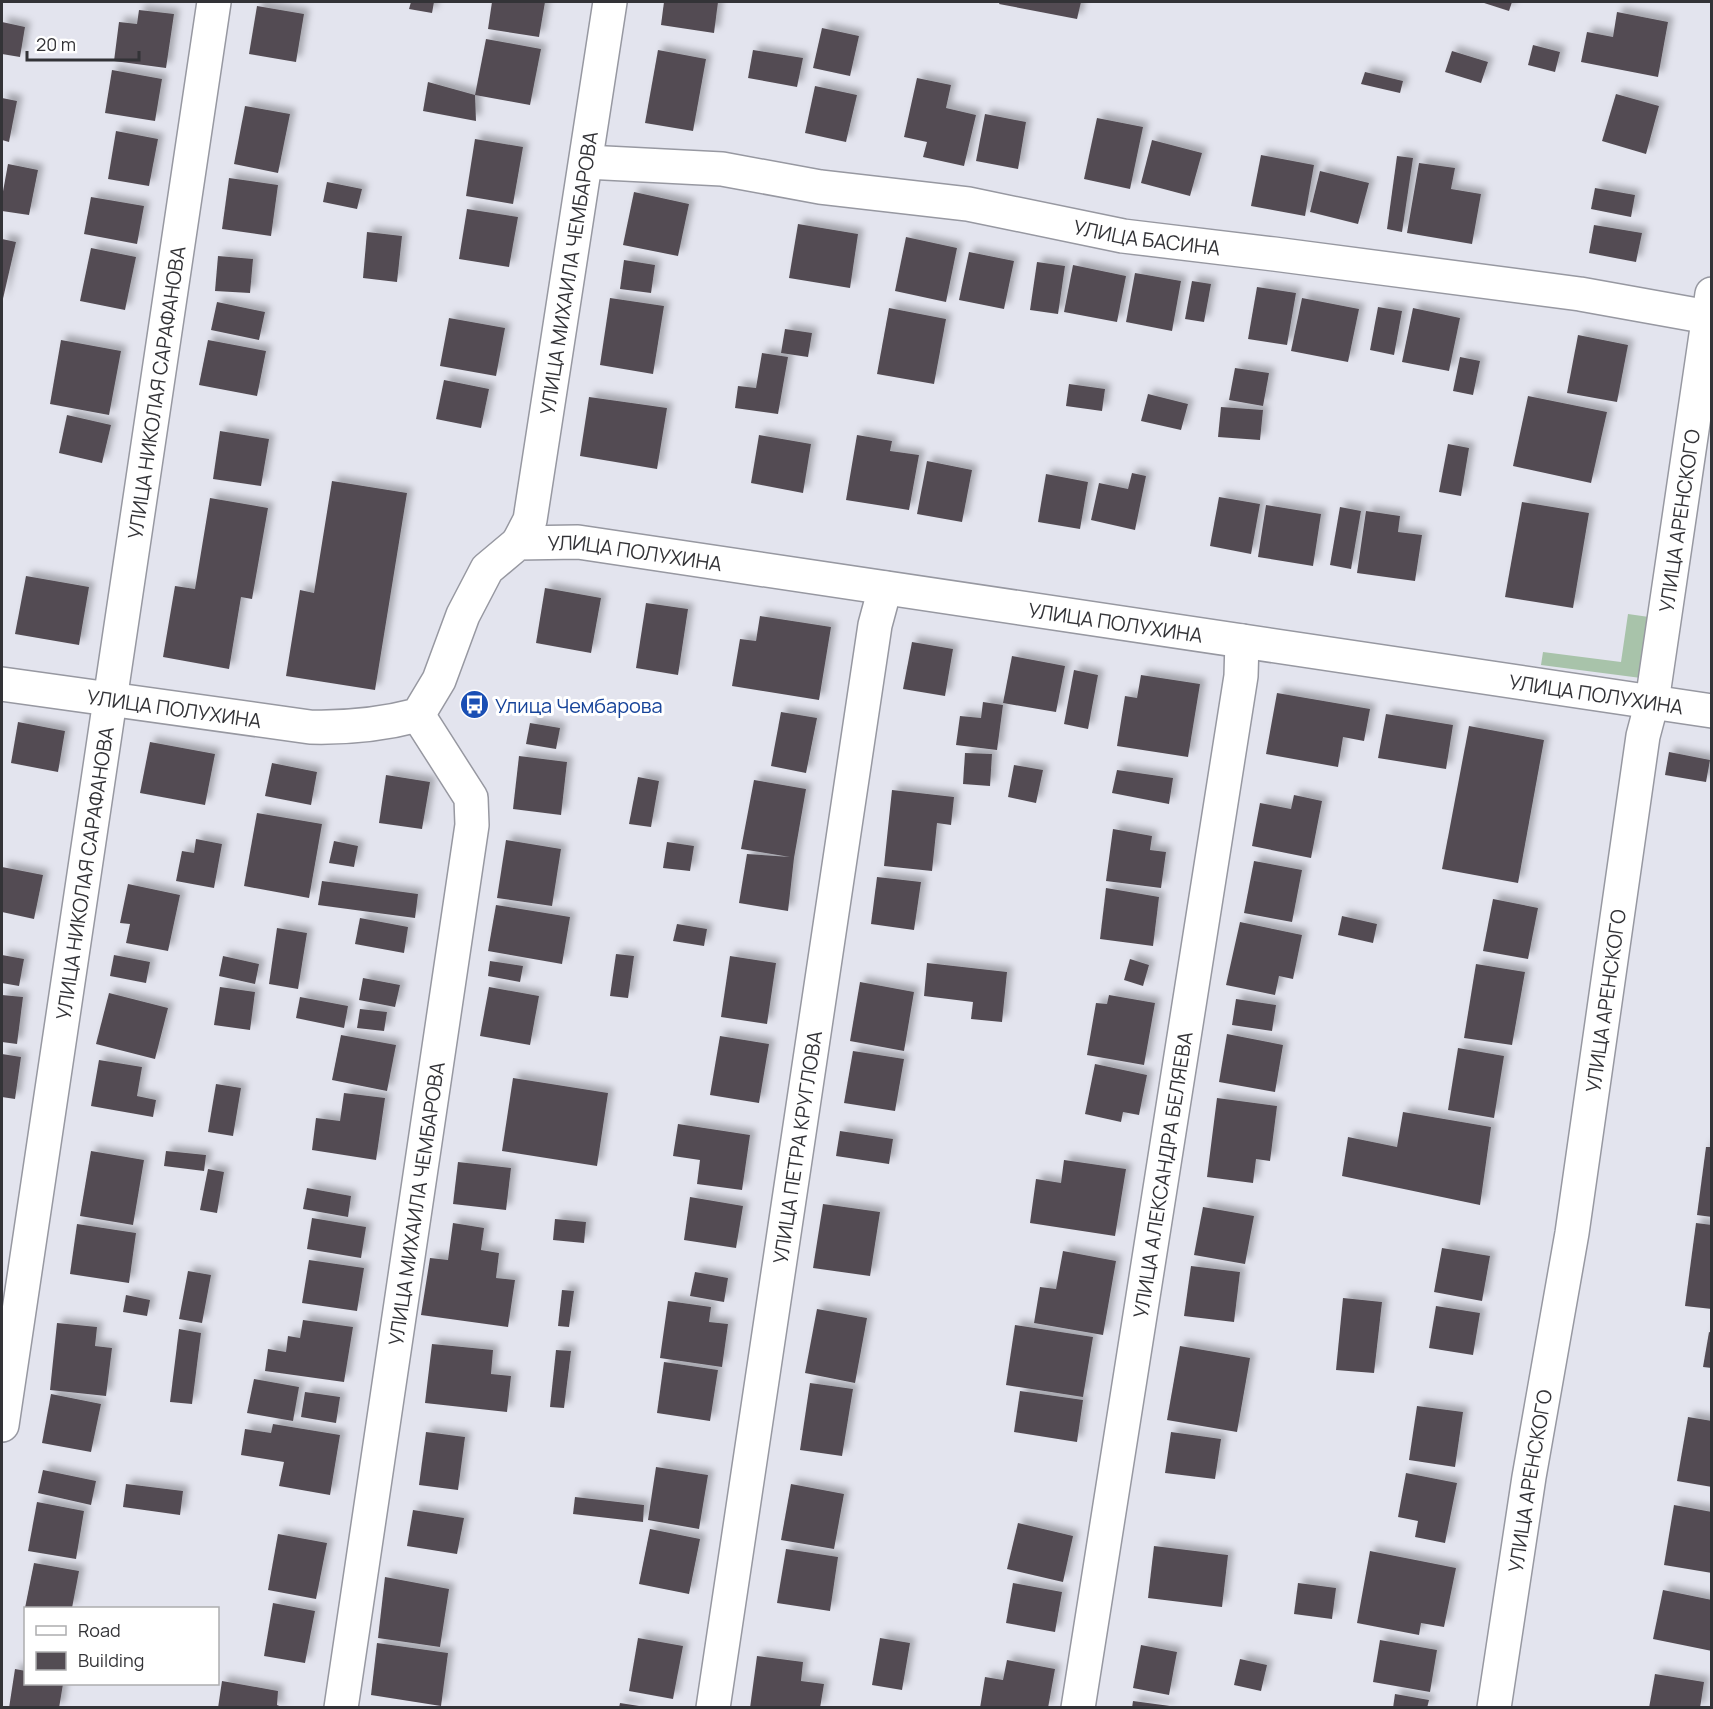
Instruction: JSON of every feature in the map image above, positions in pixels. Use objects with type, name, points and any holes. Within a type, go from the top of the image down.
[{"type":"street","name":"УЛИЦА НИКОЛАЯ САРАФАНОВА","points":[[2,1425],[214,2]]},
{"type":"street","name":"УЛИЦА МИХАИЛА ЧЕМБАРОВА","points":[[518,543],[530,520],[610,2]]},
{"type":"street","name":"УЛИЦА БАСИНА","points":[[586,162],[722,169],[820,187],[968,204],[1123,236],[1580,294],[1709,305]]},
{"type":"street","name":"УЛИЦА АРЕНСКОГО","points":[[1494,1707],[1529,1477],[1572,1233],[1643,736],[1652,702],[1709,305]]},
{"type":"street","name":"УЛИЦА ПОЛУХИНА","points":[[518,543],[578,542],[1712,711]]},
{"type":"street","points":[[418,715],[439,680],[463,615],[487,569],[518,543]]},
{"type":"street","name":"УЛИЦА ПЕТРА КРУГЛОВА","points":[[713,1707],[875,625],[885,588]]},
{"type":"street","name":"УЛИЦА АЛЕКСАНДРА БЕЛЯЕВА","points":[[1078,1707],[1237,699],[1242,641]]},
{"type":"street","name":"УЛИЦА ПОЛУХИНА","points":[[2,684],[310,727],[350,728],[390,723],[418,715]]},
{"type":"street","name":"УЛИЦА МИХАИЛА ЧЕМБАРОВА","points":[[341,1707],[472,825],[471,798],[418,715]]},
{"type":"green space","points":[[1628,614],[1649,617],[1641,678],[1541,665],[1543,652],[1621,662]]},
{"type":"building","points":[[411,2],[434,2],[432,13],[409,9]]},
{"type":"building","points":[[492,2],[545,2],[539,37],[488,29]]},
{"type":"building","points":[[664,2],[718,2],[714,33],[661,25]]},
{"type":"building","points":[[1000,2],[1081,2],[1077,19],[999,4]]},
{"type":"building","points":[[1481,2],[1512,2],[1509,11]]},
{"type":"building","points":[[257,6],[304,14],[296,62],[249,54]]},
{"type":"building","points":[[139,10],[174,14],[166,68],[114,61],[119,22],[137,24]]},
{"type":"building","points":[[1617,12],[1668,22],[1658,77],[1581,62],[1587,32],[1613,37]]},
{"type":"building","points":[[2,22],[25,27],[20,57],[2,54]]},
{"type":"building","points":[[822,28],[859,36],[850,76],[813,68]]},
{"type":"building","points":[[486,39],[541,49],[530,105],[475,95]]},
{"type":"building","points":[[1533,45],[1560,52],[1555,72],[1528,65]]},
{"type":"building","points":[[658,50],[706,59],[693,131],[645,123]]},
{"type":"building","points":[[753,50],[803,58],[797,87],[748,78]]},
{"type":"building","points":[[1452,51],[1488,62],[1481,83],[1445,72]]},
{"type":"building","points":[[112,70],[162,79],[155,121],[105,113]]},
{"type":"building","points":[[1365,72],[1403,81],[1400,93],[1361,84]]},
{"type":"building","points":[[917,78],[951,85],[946,108],[976,115],[964,166],[923,157],[927,142],[904,137]]},
{"type":"building","points":[[428,82],[475,95],[476,121],[423,111]]},
{"type":"building","points":[[815,86],[857,95],[846,142],[805,133]]},
{"type":"building","points":[[1616,94],[1659,106],[1646,154],[1602,141]]},
{"type":"building","points":[[2,98],[17,101],[9,142],[2,140]]},
{"type":"building","points":[[245,106],[290,114],[278,173],[234,164]]},
{"type":"building","points":[[985,114],[1026,122],[1018,169],[976,161]]},
{"type":"building","points":[[1097,118],[1143,127],[1130,189],[1084,179]]},
{"type":"building","points":[[116,131],[158,139],[149,186],[108,179]]},
{"type":"building","points":[[475,139],[523,147],[513,204],[466,196]]},
{"type":"building","points":[[1152,140],[1202,153],[1190,196],[1141,183]]},
{"type":"building","points":[[1261,155],[1314,165],[1305,216],[1251,206]]},
{"type":"building","points":[[1397,156],[1413,158],[1402,232],[1387,229]]},
{"type":"building","points":[[1419,163],[1455,168],[1451,189],[1481,194],[1472,244],[1407,233]]},
{"type":"building","points":[[8,164],[38,170],[29,215],[2,211]]},
{"type":"building","points":[[1320,171],[1369,183],[1358,224],[1310,212]]},
{"type":"building","points":[[229,178],[278,185],[271,236],[222,229]]},
{"type":"building","points":[[327,182],[362,189],[357,209],[323,202]]},
{"type":"building","points":[[1595,188],[1635,195],[1631,217],[1591,209]]},
{"type":"building","points":[[634,192],[689,204],[678,256],[623,245]]},
{"type":"building","points":[[91,197],[144,206],[137,244],[84,234]]},
{"type":"building","points":[[467,209],[518,217],[509,267],[459,259]]},
{"type":"building","points":[[798,224],[858,234],[850,288],[789,278]]},
{"type":"building","points":[[1594,225],[1642,233],[1636,262],[1589,253]]},
{"type":"building","points":[[367,232],[402,236],[397,282],[363,278]]},
{"type":"building","points":[[906,237],[957,248],[946,302],[895,291]]},
{"type":"building","points":[[2,239],[16,242],[2,303]]},
{"type":"building","points":[[91,248],[136,257],[125,310],[80,301]]},
{"type":"building","points":[[969,252],[1014,261],[1004,309],[959,300]]},
{"type":"building","points":[[218,256],[253,259],[250,293],[215,291]]},
{"type":"building","points":[[624,260],[655,265],[651,293],[620,289]]},
{"type":"building","points":[[1037,262],[1065,266],[1058,314],[1030,310]]},
{"type":"building","points":[[1073,265],[1126,276],[1117,322],[1064,312]]},
{"type":"building","points":[[1135,273],[1181,281],[1172,331],[1126,322]]},
{"type":"building","points":[[1192,281],[1211,284],[1204,322],[1185,319]]},
{"type":"building","points":[[1257,287],[1296,293],[1287,345],[1248,339]]},
{"type":"building","points":[[610,298],[664,306],[653,374],[600,365]]},
{"type":"building","points":[[1302,298],[1359,309],[1348,362],[1291,351]]},
{"type":"building","points":[[217,302],[265,312],[259,340],[211,330]]},
{"type":"building","points":[[1378,307],[1402,311],[1394,355],[1370,350]]},
{"type":"building","points":[[889,308],[946,319],[934,384],[877,374]]},
{"type":"building","points":[[1413,308],[1460,318],[1449,371],[1402,362]]},
{"type":"building","points":[[449,318],[505,328],[496,376],[440,366]]},
{"type":"building","points":[[785,329],[812,333],[808,357],[781,353]]},
{"type":"building","points":[[1578,335],[1628,345],[1617,402],[1567,393]]},
{"type":"building","points":[[61,340],[121,351],[109,415],[50,404]]},
{"type":"building","points":[[208,340],[266,351],[257,396],[199,385]]},
{"type":"building","points":[[762,353],[788,357],[778,414],[735,408],[738,386],[756,388]]},
{"type":"building","points":[[1460,357],[1480,361],[1473,395],[1453,391]]},
{"type":"building","points":[[1235,368],[1269,373],[1263,406],[1229,400]]},
{"type":"building","points":[[444,380],[489,389],[481,428],[436,419]]},
{"type":"building","points":[[1069,384],[1105,389],[1102,411],[1066,406]]},
{"type":"building","points":[[1148,394],[1188,404],[1181,430],[1141,421]]},
{"type":"building","points":[[1528,396],[1607,412],[1591,483],[1513,466]]},
{"type":"building","points":[[589,397],[667,408],[657,469],[580,456]]},
{"type":"building","points":[[1221,407],[1263,410],[1260,440],[1218,437]]},
{"type":"building","points":[[67,415],[111,425],[102,463],[59,453]]},
{"type":"building","points":[[220,431],[269,439],[261,486],[213,479]]},
{"type":"building","points":[[759,435],[811,444],[803,493],[751,483]]},
{"type":"building","points":[[857,435],[892,441],[890,451],[919,455],[909,510],[846,500]]},
{"type":"building","points":[[1448,444],[1469,448],[1461,496],[1439,492]]},
{"type":"building","points":[[927,461],[972,470],[962,522],[917,514]]},
{"type":"building","points":[[1132,473],[1146,476],[1135,530],[1091,520],[1099,483],[1128,489]]},
{"type":"building","points":[[1046,474],[1088,482],[1080,529],[1038,522]]},
{"type":"building","points":[[332,481],[407,493],[375,690],[286,676],[300,590],[314,593]]},
{"type":"building","points":[[1219,497],[1260,504],[1251,554],[1210,546]]},
{"type":"building","points":[[210,498],[268,508],[252,599],[241,597],[229,669],[163,657],[175,586],[195,589]]},
{"type":"building","points":[[1522,502],[1589,513],[1573,608],[1505,597]]},
{"type":"building","points":[[1266,505],[1321,514],[1313,566],[1258,557]]},
{"type":"building","points":[[1340,507],[1361,511],[1351,569],[1330,565]]},
{"type":"building","points":[[1366,511],[1400,516],[1398,532],[1422,535],[1415,581],[1357,573]]},
{"type":"building","points":[[26,576],[89,587],[79,645],[15,634]]},
{"type":"building","points":[[545,588],[601,598],[591,653],[536,643]]},
{"type":"building","points":[[646,603],[688,609],[678,675],[636,668]]},
{"type":"building","points":[[760,616],[831,627],[819,700],[732,686],[740,639],[756,641]]},
{"type":"building","points":[[912,642],[953,649],[945,696],[903,689]]},
{"type":"building","points":[[1012,656],[1065,666],[1056,712],[1003,703]]},
{"type":"building","points":[[1074,670],[1098,675],[1088,729],[1064,724]]},
{"type":"building","points":[[1141,675],[1200,684],[1188,757],[1117,746],[1125,696],[1137,698]]},
{"type":"building","points":[[1277,693],[1370,709],[1364,741],[1343,737],[1338,767],[1266,754]]},
{"type":"building","points":[[983,702],[1003,705],[997,750],[956,745],[960,716],[981,718]]},
{"type":"building","points":[[781,712],[817,718],[806,773],[771,766]]},
{"type":"building","points":[[1386,714],[1453,725],[1446,769],[1378,758]]},
{"type":"building","points":[[18,722],[65,731],[58,772],[11,763]]},
{"type":"building","points":[[530,723],[560,728],[556,749],[526,744]]},
{"type":"building","points":[[1469,726],[1544,740],[1518,883],[1442,869]]},
{"type":"building","points":[[150,742],[215,754],[205,805],[140,793]]},
{"type":"building","points":[[1669,752],[1710,760],[1706,782],[1665,775]]},
{"type":"building","points":[[965,753],[992,754],[990,786],[963,784]]},
{"type":"building","points":[[519,756],[567,762],[561,815],[513,809]]},
{"type":"building","points":[[272,763],[317,772],[311,805],[265,796]]},
{"type":"building","points":[[1014,765],[1043,770],[1036,803],[1008,797]]},
{"type":"building","points":[[1117,770],[1173,778],[1169,804],[1112,793]]},
{"type":"building","points":[[386,775],[430,782],[422,829],[379,823]]},
{"type":"building","points":[[638,777],[659,781],[651,827],[629,824]]},
{"type":"building","points":[[754,780],[806,789],[794,858],[788,911],[739,903],[747,854],[790,857],[741,849]]},
{"type":"building","points":[[892,790],[954,797],[951,825],[937,823],[932,871],[884,866]]},
{"type":"building","points":[[1294,795],[1322,801],[1311,858],[1252,846],[1260,803],[1291,809]]},
{"type":"building","points":[[257,813],[322,824],[309,898],[244,886]]},
{"type":"building","points":[[1113,829],[1152,836],[1150,850],[1166,852],[1161,888],[1106,881]]},
{"type":"building","points":[[196,839],[222,844],[214,888],[176,881],[182,851],[194,853]]},
{"type":"building","points":[[506,840],[561,849],[552,906],[497,898]]},
{"type":"building","points":[[334,841],[358,846],[354,867],[329,863]]},
{"type":"building","points":[[667,842],[694,846],[690,871],[663,868]]},
{"type":"building","points":[[1254,861],[1302,870],[1292,922],[1244,913]]},
{"type":"building","points":[[2,867],[43,875],[34,919],[2,912]]},
{"type":"building","points":[[877,877],[921,882],[914,930],[871,924]]},
{"type":"building","points":[[322,881],[418,894],[415,918],[318,905]]},
{"type":"building","points":[[128,884],[180,895],[168,951],[126,943],[130,924],[120,923]]},
{"type":"building","points":[[1106,888],[1159,897],[1153,946],[1100,939]]},
{"type":"building","points":[[1493,899],[1538,908],[1528,959],[1483,951]]},
{"type":"building","points":[[496,905],[570,917],[562,964],[488,951]]},
{"type":"building","points":[[1342,916],[1377,924],[1373,943],[1338,935]]},
{"type":"building","points":[[360,918],[408,927],[404,953],[355,944]]},
{"type":"building","points":[[1240,922],[1302,935],[1293,979],[1279,976],[1275,995],[1226,985]]},
{"type":"building","points":[[677,924],[707,929],[704,946],[673,941]]},
{"type":"building","points":[[277,928],[307,933],[298,989],[269,984]]},
{"type":"building","points":[[616,954],[634,956],[628,998],[610,996]]},
{"type":"building","points":[[2,955],[24,959],[19,986],[2,983]]},
{"type":"building","points":[[114,955],[150,962],[146,983],[110,976]]},
{"type":"building","points":[[223,956],[259,964],[255,984],[219,976]]},
{"type":"building","points":[[730,956],[776,963],[767,1024],[721,1017]]},
{"type":"building","points":[[1130,959],[1149,965],[1143,986],[1124,980]]},
{"type":"building","points":[[490,961],[523,966],[520,982],[488,976]]},
{"type":"building","points":[[927,963],[1007,972],[1002,1022],[971,1019],[973,1002],[924,996]]},
{"type":"building","points":[[1476,964],[1525,972],[1512,1045],[1464,1038]]},
{"type":"building","points":[[363,978],[400,985],[395,1007],[359,1000]]},
{"type":"building","points":[[860,982],[914,992],[904,1051],[850,1041]]},
{"type":"building","points":[[220,987],[255,992],[250,1030],[214,1025]]},
{"type":"building","points":[[489,987],[539,996],[530,1045],[480,1036]]},
{"type":"building","points":[[109,993],[168,1008],[155,1059],[96,1044]]},
{"type":"building","points":[[2,995],[23,997],[17,1044],[2,1042]]},
{"type":"building","points":[[1109,995],[1155,1003],[1144,1065],[1087,1055],[1096,1003],[1107,1004]]},
{"type":"building","points":[[300,997],[348,1006],[344,1028],[296,1018]]},
{"type":"building","points":[[1236,999],[1276,1005],[1272,1031],[1232,1025]]},
{"type":"building","points":[[360,1009],[387,1012],[384,1031],[357,1028]]},
{"type":"building","points":[[1227,1034],[1283,1045],[1275,1092],[1219,1082]]},
{"type":"building","points":[[341,1035],[396,1045],[387,1091],[332,1080]]},
{"type":"building","points":[[720,1036],[769,1044],[759,1103],[710,1095]]},
{"type":"building","points":[[1458,1048],[1504,1056],[1494,1118],[1448,1110]]},
{"type":"building","points":[[853,1051],[904,1059],[895,1111],[844,1103]]},
{"type":"building","points":[[2,1054],[21,1057],[15,1099],[2,1097]]},
{"type":"building","points":[[99,1060],[142,1067],[137,1096],[156,1100],[153,1117],[91,1106]]},
{"type":"building","points":[[1095,1064],[1147,1075],[1139,1115],[1123,1112],[1121,1122],[1085,1114]]},
{"type":"building","points":[[513,1078],[608,1093],[597,1166],[502,1151]]},
{"type":"building","points":[[216,1084],[241,1088],[233,1136],[208,1132]]},
{"type":"building","points":[[344,1093],[385,1098],[376,1160],[312,1150],[316,1118],[340,1121]]},
{"type":"building","points":[[1217,1098],[1277,1106],[1270,1161],[1256,1159],[1253,1183],[1207,1177]]},
{"type":"building","points":[[1403,1112],[1491,1127],[1480,1205],[1342,1176],[1348,1137],[1397,1147]]},
{"type":"building","points":[[678,1124],[750,1135],[742,1190],[697,1184],[700,1160],[673,1156]]},
{"type":"building","points":[[840,1131],[893,1139],[889,1164],[836,1156]]},
{"type":"building","points":[[1706,1147],[1712,1147],[1712,1217],[1697,1215]]},
{"type":"building","points":[[91,1151],[144,1160],[133,1225],[80,1216]]},
{"type":"building","points":[[166,1151],[206,1155],[204,1171],[164,1166]]},
{"type":"building","points":[[1064,1160],[1126,1169],[1115,1236],[1030,1223],[1036,1179],[1061,1183]]},
{"type":"building","points":[[458,1162],[511,1168],[506,1210],[453,1204]]},
{"type":"building","points":[[208,1169],[224,1172],[217,1213],[200,1210]]},
{"type":"building","points":[[307,1188],[351,1196],[348,1217],[303,1209]]},
{"type":"building","points":[[690,1197],[743,1206],[736,1248],[684,1240]]},
{"type":"building","points":[[823,1204],[880,1212],[870,1276],[813,1268]]},
{"type":"building","points":[[1203,1207],[1254,1216],[1245,1264],[1194,1255]]},
{"type":"building","points":[[312,1218],[366,1227],[361,1258],[307,1249]]},
{"type":"building","points":[[555,1219],[586,1222],[584,1243],[553,1240]]},
{"type":"building","points":[[453,1223],[484,1228],[481,1250],[499,1253],[496,1278],[515,1280],[508,1327],[421,1315],[430,1258],[448,1260]]},
{"type":"building","points":[[1696,1223],[1712,1225],[1712,1309],[1685,1306]]},
{"type":"building","points":[[77,1224],[136,1233],[129,1283],[70,1274]]},
{"type":"building","points":[[1442,1248],[1490,1256],[1482,1301],[1434,1292]]},
{"type":"building","points":[[1063,1251],[1116,1261],[1103,1335],[1034,1323],[1040,1287],[1056,1289]]},
{"type":"building","points":[[309,1260],[364,1268],[357,1311],[302,1303]]},
{"type":"building","points":[[1191,1266],[1240,1272],[1234,1322],[1184,1316]]},
{"type":"building","points":[[188,1271],[211,1275],[202,1323],[179,1319]]},
{"type":"building","points":[[695,1272],[728,1278],[724,1302],[690,1296]]},
{"type":"building","points":[[562,1290],[574,1291],[569,1327],[558,1326]]},
{"type":"building","points":[[126,1295],[150,1300],[147,1316],[123,1312]]},
{"type":"building","points":[[1343,1298],[1382,1302],[1374,1373],[1336,1370]]},
{"type":"building","points":[[668,1301],[711,1307],[709,1322],[728,1324],[722,1367],[660,1358]]},
{"type":"building","points":[[1436,1306],[1480,1313],[1473,1355],[1429,1348]]},
{"type":"building","points":[[817,1309],[867,1318],[855,1383],[805,1373]]},
{"type":"building","points":[[303,1320],[353,1327],[344,1382],[265,1371],[268,1349],[286,1352],[288,1336],[300,1338]]},
{"type":"building","points":[[57,1323],[97,1327],[95,1346],[112,1348],[106,1396],[50,1390]]},
{"type":"building","points":[[1015,1325],[1093,1337],[1083,1397],[1006,1385]]},
{"type":"building","points":[[179,1329],[201,1333],[192,1404],[170,1402]]},
{"type":"building","points":[[1709,1332],[1712,1333],[1712,1368],[1703,1367]]},
{"type":"building","points":[[432,1344],[493,1350],[491,1374],[511,1376],[507,1412],[425,1403]]},
{"type":"building","points":[[1180,1346],[1250,1358],[1237,1432],[1167,1420]]},
{"type":"building","points":[[556,1350],[571,1351],[564,1408],[550,1407]]},
{"type":"building","points":[[664,1362],[718,1370],[710,1421],[657,1413]]},
{"type":"building","points":[[254,1379],[299,1387],[293,1421],[247,1413]]},
{"type":"building","points":[[810,1383],[853,1389],[842,1456],[800,1450]]},
{"type":"building","points":[[1020,1391],[1083,1400],[1077,1442],[1014,1432]]},
{"type":"building","points":[[305,1392],[340,1397],[336,1423],[301,1417]]},
{"type":"building","points":[[51,1394],[101,1404],[91,1452],[42,1443]]},
{"type":"building","points":[[1417,1406],[1463,1412],[1455,1467],[1409,1460]]},
{"type":"building","points":[[1688,1417],[1712,1421],[1712,1487],[1677,1481]]},
{"type":"building","points":[[273,1424],[340,1435],[330,1495],[279,1486],[284,1462],[241,1455],[245,1429],[271,1433]]},
{"type":"building","points":[[426,1432],[465,1437],[458,1490],[419,1485]]},
{"type":"building","points":[[1171,1432],[1221,1439],[1215,1479],[1165,1473]]},
{"type":"building","points":[[656,1467],[708,1475],[699,1529],[648,1520]]},
{"type":"building","points":[[43,1470],[96,1481],[91,1505],[38,1493]]},
{"type":"building","points":[[1406,1473],[1457,1483],[1445,1543],[1415,1537],[1418,1521],[1398,1517]]},
{"type":"building","points":[[126,1484],[183,1491],[180,1515],[123,1507]]},
{"type":"building","points":[[791,1484],[844,1494],[834,1549],[781,1540]]},
{"type":"building","points":[[575,1497],[644,1505],[643,1522],[573,1514]]},
{"type":"building","points":[[37,1502],[84,1511],[76,1559],[28,1551]]},
{"type":"building","points":[[1674,1505],[1712,1512],[1712,1573],[1664,1565]]},
{"type":"building","points":[[413,1510],[464,1518],[457,1554],[407,1546]]},
{"type":"building","points":[[1018,1523],[1073,1536],[1063,1582],[1007,1569]]},
{"type":"building","points":[[650,1529],[700,1539],[689,1594],[639,1584]]},
{"type":"building","points":[[278,1534],[327,1543],[316,1599],[268,1590]]},
{"type":"building","points":[[1154,1546],[1228,1555],[1222,1607],[1148,1598]]},
{"type":"building","points":[[786,1549],[838,1557],[830,1611],[777,1603]]},
{"type":"building","points":[[1370,1551],[1456,1568],[1444,1627],[1421,1623],[1419,1635],[1357,1623]]},
{"type":"building","points":[[34,1563],[79,1571],[72,1607],[25,1607]]},
{"type":"building","points":[[385,1577],[449,1589],[440,1647],[378,1638]]},
{"type":"building","points":[[1013,1583],[1062,1592],[1055,1632],[1006,1623]]},
{"type":"building","points":[[1298,1583],[1336,1588],[1332,1619],[1294,1614]]},
{"type":"building","points":[[1663,1590],[1712,1600],[1712,1651],[1653,1639]]},
{"type":"building","points":[[273,1603],[315,1611],[305,1663],[264,1656]]},
{"type":"building","points":[[638,1638],[683,1646],[673,1699],[629,1691]]},
{"type":"building","points":[[880,1638],[910,1643],[902,1690],[872,1685]]},
{"type":"building","points":[[1380,1640],[1437,1650],[1430,1692],[1373,1682]]},
{"type":"building","points":[[377,1643],[448,1653],[441,1706],[371,1695]]},
{"type":"building","points":[[1141,1645],[1177,1652],[1169,1695],[1133,1688]]},
{"type":"building","points":[[757,1656],[803,1662],[801,1681],[824,1684],[820,1708],[750,1708]]},
{"type":"building","points":[[1240,1659],[1267,1665],[1261,1691],[1234,1685]]},
{"type":"building","points":[[1007,1660],[1055,1669],[1048,1708],[980,1708],[985,1677],[1003,1680]]},
{"type":"building","points":[[15,1669],[24,1671],[24,1685],[63,1685],[59,1708],[9,1708]]},
{"type":"building","points":[[1655,1674],[1704,1682],[1700,1708],[1649,1708]]},
{"type":"building","points":[[222,1681],[278,1691],[277,1705],[284,1708],[218,1708]]},
{"type":"building","points":[[1395,1694],[1429,1700],[1427,1708],[1393,1708]]},
{"type":"building","points":[[1133,1701],[1170,1706],[1170,1708],[1132,1708]]},
{"type":"building","points":[[620,1703],[639,1706],[639,1708],[619,1708]]},
{"type":"place","name":"Улица Чембарова","points":[[474,705]]}]
